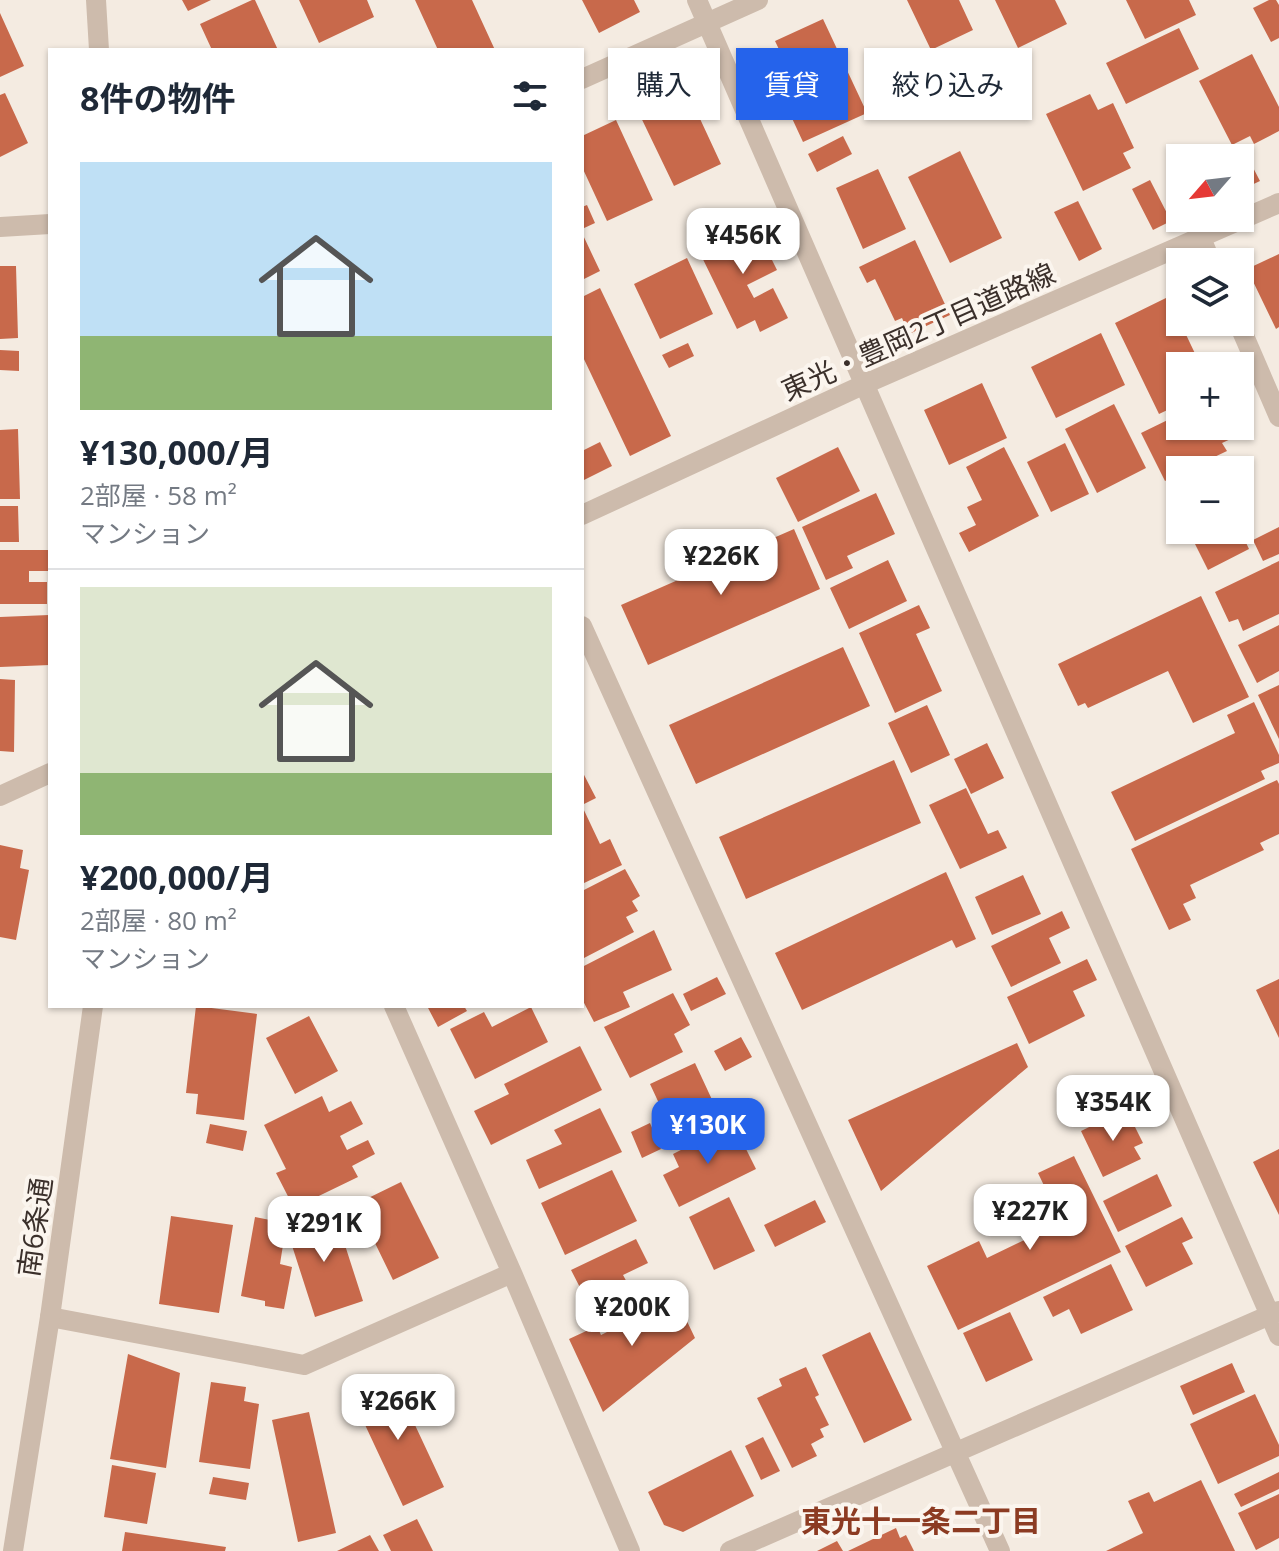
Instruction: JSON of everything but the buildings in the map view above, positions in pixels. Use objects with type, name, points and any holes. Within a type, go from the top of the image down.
[{"type":"street","points":[[96,0],[99,48]]},
{"type":"street","points":[[697,0],[1274,1313],[1279,1336]]},
{"type":"street","points":[[584,78],[758,0]]},
{"type":"street","name":"東光・豊岡2丁目道路線","points":[[584,514],[865,384],[1279,203]]},
{"type":"street","points":[[0,227],[48,224]]},
{"type":"street","points":[[1201,238],[1205,248]]},
{"type":"street","points":[[1244,336],[1279,417]]},
{"type":"street","points":[[584,630],[1000,1551]]},
{"type":"street","points":[[0,796],[48,774]]},
{"type":"street","name":"南6条通","points":[[13,1551],[50,1317],[93,1008]]},
{"type":"street","points":[[395,1008],[630,1551]]},
{"type":"street","points":[[50,1317],[304,1365],[512,1273]]},
{"type":"street","points":[[730,1551],[1274,1313]]},
{"type":"district","name":"東光十一条二丁目","points":[[921,1520]]}]
